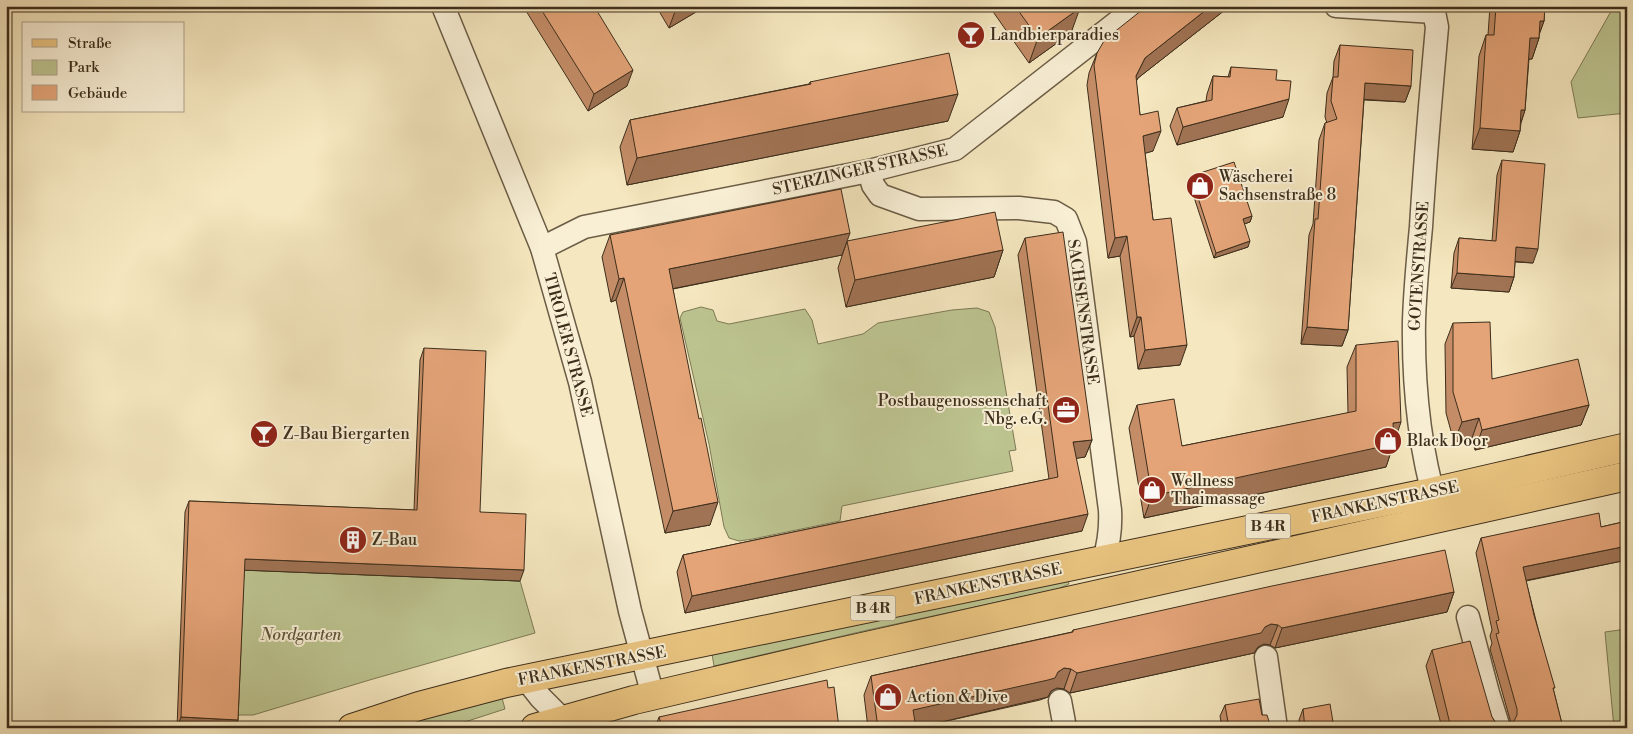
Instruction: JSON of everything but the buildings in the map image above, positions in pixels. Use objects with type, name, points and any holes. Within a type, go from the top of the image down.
[{"type":"main road","name":"FRANKENSTRASSE","points":[[352,728],[419,706],[526,679],[1432,492],[1627,446]]},
{"type":"main road","name":"FRANKENSTRASSE","points":[[535,728],[565,724],[653,696],[831,654],[1627,476]]},
{"type":"street","name":"TIROLER STRASSE","points":[[443,6],[542,248],[580,382],[628,602],[653,696]]},
{"type":"street","name":"STERZINGER STRASSE","points":[[542,248],[584,226],[870,171],[955,149],[1138,6]]},
{"type":"street","points":[[1336,6],[1436,9]]},
{"type":"street","name":"GOTENSTRASSE","points":[[1436,9],[1437,27],[1414,319],[1415,373],[1419,422],[1432,492],[1440,518]]},
{"type":"street","name":"SACHSENSTRASSE","points":[[870,171],[873,185],[880,195],[919,209],[1019,208],[1054,212],[1066,218],[1075,242],[1110,510],[1110,533],[1104,560]]},
{"type":"street","points":[[1468,617],[1499,728]]},
{"type":"street","points":[[1266,657],[1276,728]]},
{"type":"street","points":[[526,679],[565,724]]},
{"type":"street","points":[[1060,701],[1065,728]]},
{"type":"green space","points":[[1614,6],[1627,6],[1627,113],[1578,118],[1571,82]]},
{"type":"green space","points":[[701,307],[713,310],[717,321],[729,324],[805,309],[812,320],[818,344],[863,334],[878,323],[952,310],[977,308],[989,312],[995,327],[1016,450],[1009,451],[1013,471],[842,506],[840,521],[753,539],[739,541],[729,538],[724,527],[709,444],[680,318],[683,312]]},
{"type":"green space","name":"Nordgarten","points":[[240,570],[520,581],[535,633],[253,715],[235,715]]},
{"type":"green space","points":[[1068,581],[1069,584],[1058,589],[714,666],[712,654]]},
{"type":"green space","points":[[1627,629],[1627,728],[1614,728],[1605,632]]},
{"type":"green space","points":[[502,698],[505,709],[446,728],[385,728]]},
{"type":"place","name":"Landbierparadies","points":[[971,35]]},
{"type":"place","name":"Wäscherei Sachsenstraße 8","points":[[1200,186]]},
{"type":"place","name":"Postbaugenossenschaft Nbg. e.G.","points":[[1066,410]]},
{"type":"place","name":"Z-Bau Biergarten","points":[[264,434]]},
{"type":"place","name":"Black Door","points":[[1388,441]]},
{"type":"place","name":"Wellness Thaimassage","points":[[1152,490]]},
{"type":"place","name":"Z-Bau","points":[[353,540]]},
{"type":"place","name":"Action & Dive","points":[[888,697]]}]
